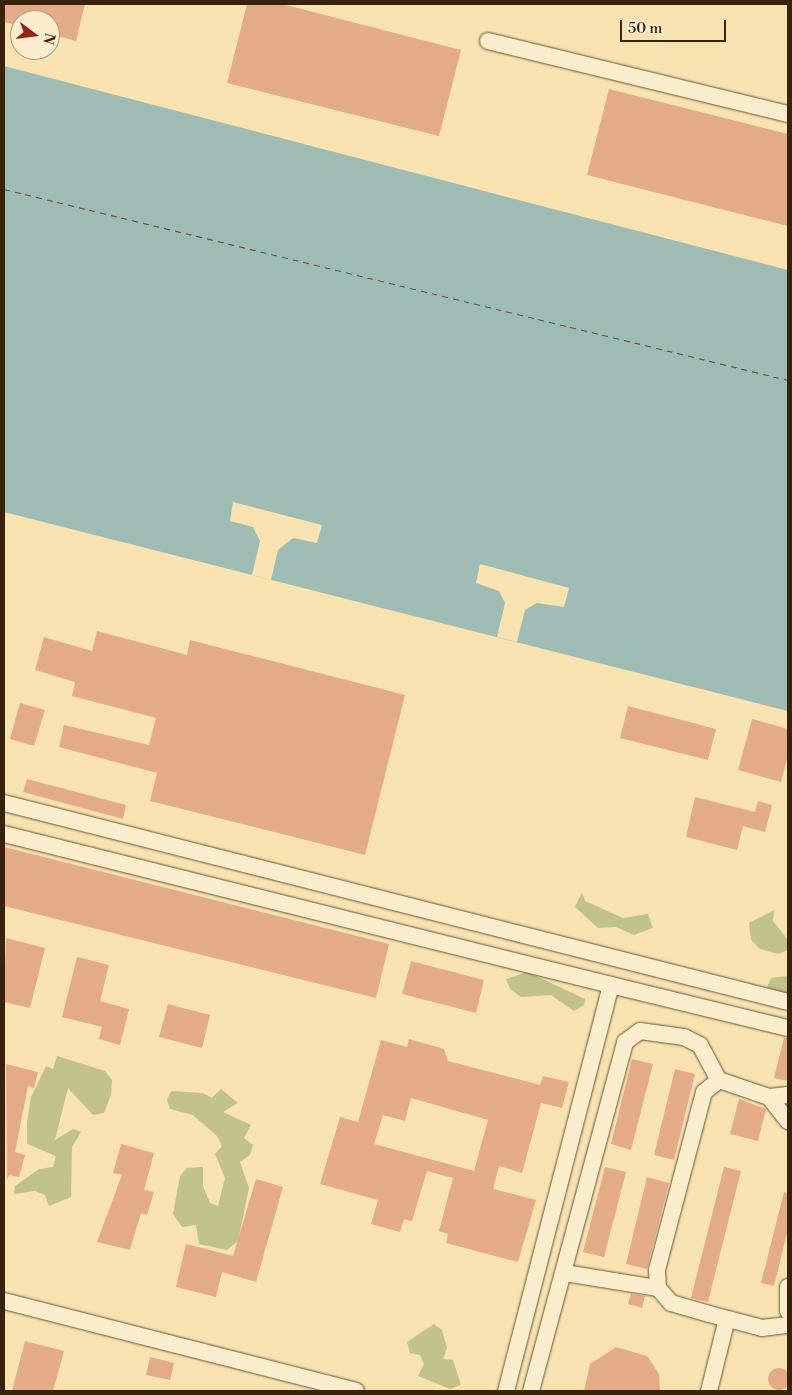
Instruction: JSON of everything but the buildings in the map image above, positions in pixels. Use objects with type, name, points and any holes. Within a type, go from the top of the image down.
[{"type":"lane","points":[[488,42],[788,114]]},
{"type":"lane","points":[[4,803],[788,1002]]},
{"type":"lane","points":[[4,834],[788,1028]]},
{"type":"lane","points":[[506,1391],[611,985]]},
{"type":"lane","points":[[531,1391],[565,1273],[625,1042],[640,1031],[684,1037],[700,1045],[719,1080],[769,1097],[788,1095]]},
{"type":"lane","points":[[719,1080],[704,1092],[657,1270],[658,1288],[671,1303],[762,1328],[788,1326]]},
{"type":"lane","points":[[769,1097],[788,1121]]},
{"type":"lane","points":[[565,1273],[658,1288]]},
{"type":"lane","points":[[788,1287],[788,1311]]},
{"type":"lane","points":[[4,1301],[356,1391]]},
{"type":"lane","points":[[709,1391],[727,1319]]},
{"type":"green space","points":[[582,892],[585,901],[623,918],[648,914],[653,928],[634,935],[616,927],[598,928],[575,907]]},
{"type":"green space","points":[[774,910],[773,921],[788,940],[788,950],[778,954],[760,949],[751,940],[749,923]]},
{"type":"green space","points":[[528,972],[585,999],[584,1005],[574,1011],[551,995],[521,997],[510,989],[506,979]]},
{"type":"green space","points":[[788,976],[788,997],[767,987],[771,978]]},
{"type":"green space","points":[[57,1056],[105,1071],[112,1080],[111,1095],[104,1113],[93,1115],[68,1088],[55,1140],[73,1129],[81,1132],[72,1147],[71,1197],[49,1206],[45,1195],[35,1191],[14,1194],[15,1186],[39,1169],[53,1167],[56,1156],[27,1144],[27,1123],[31,1097],[46,1066],[53,1069]]},
{"type":"green space","points":[[221,1089],[238,1103],[223,1112],[251,1125],[244,1138],[253,1145],[250,1155],[240,1162],[249,1188],[238,1241],[227,1250],[199,1244],[196,1225],[182,1227],[173,1214],[180,1176],[187,1168],[203,1167],[203,1186],[210,1203],[218,1206],[225,1178],[215,1154],[222,1146],[217,1136],[193,1115],[170,1109],[167,1100],[171,1091],[203,1093],[212,1098]]},
{"type":"green space","points":[[434,1324],[442,1330],[447,1348],[443,1359],[453,1360],[461,1385],[450,1389],[418,1376],[424,1364],[420,1355],[410,1353],[407,1342]]},
{"type":"water","points":[[4,66],[788,270],[788,711],[4,512]]},
{"type":"pier","points":[[233,502],[322,525],[317,543],[293,538],[278,550],[271,580],[252,575],[260,541],[253,527],[230,521]]},
{"type":"pier","points":[[480,564],[569,588],[564,607],[537,603],[525,610],[517,642],[497,637],[505,603],[499,591],[476,583]]},
{"type":"ferry route","points":[[4,189],[788,380]]}]
